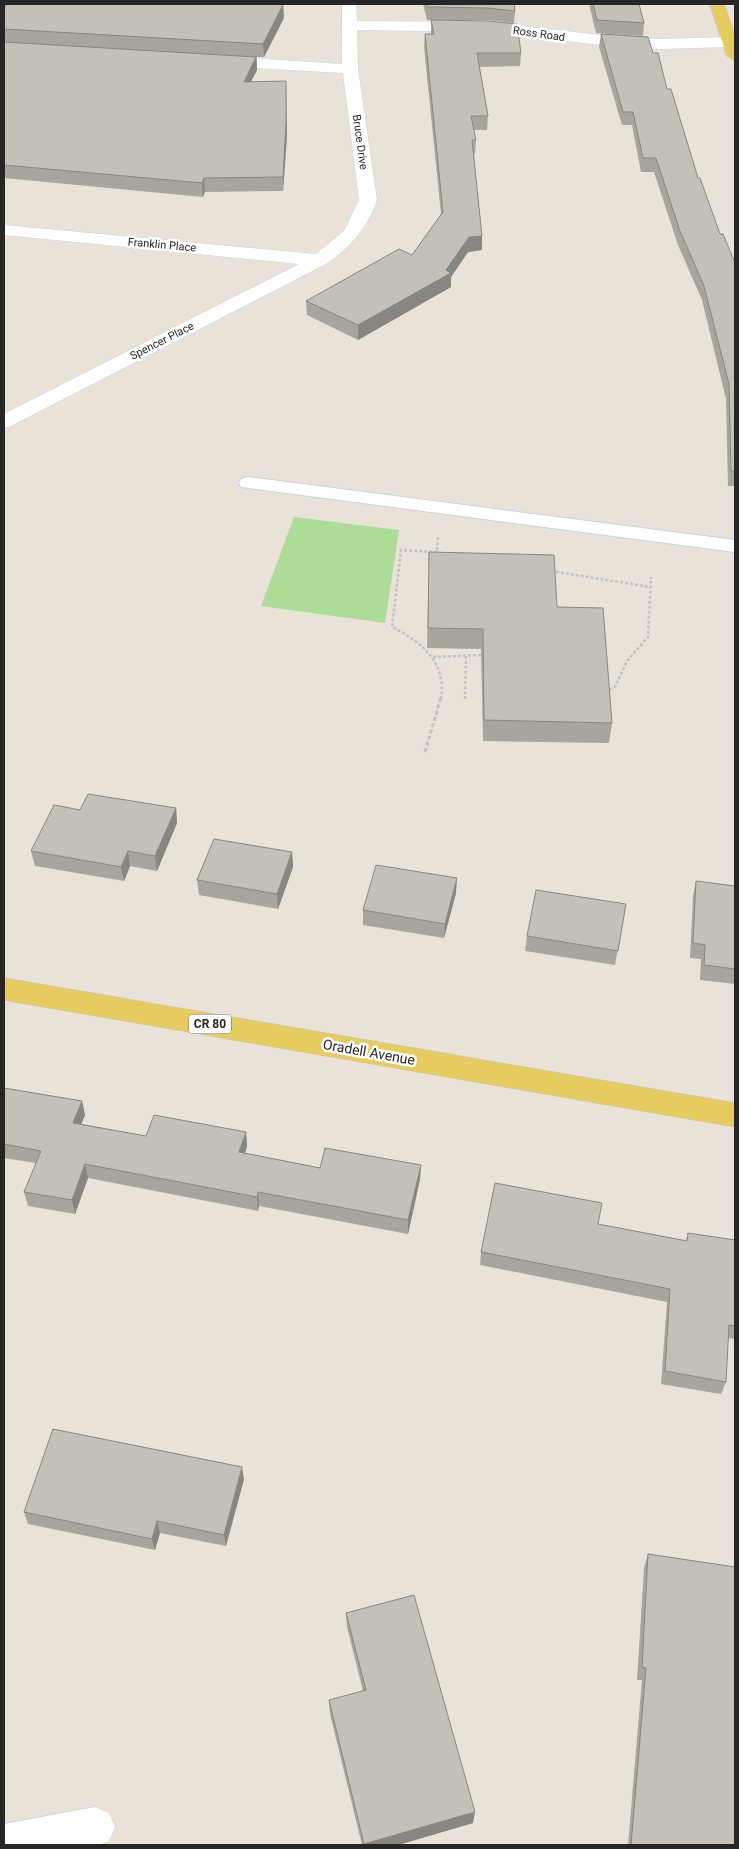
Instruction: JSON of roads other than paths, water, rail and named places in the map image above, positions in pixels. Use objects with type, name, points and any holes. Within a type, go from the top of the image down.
[{"type":"main road","points":[[717,4],[732,49]]},
{"type":"main road","name":"Oradell Avenue","points":[[4,989],[735,1116]]},
{"type":"street","name":"Bruce Drive","points":[[320,260],[349,238],[362,220],[368,200],[350,69],[350,4]]},
{"type":"street","name":"Ross Road","points":[[350,25],[487,26],[618,42],[732,49]]},
{"type":"street","points":[[204,60],[350,69]]},
{"type":"street","name":"Franklin Place","points":[[4,230],[320,260]]},
{"type":"street","name":"Spencer Place","points":[[4,422],[320,260]]},
{"type":"street","points":[[4,1844],[95,1827]]},
{"type":"lane","points":[[248,483],[735,546]]}]
